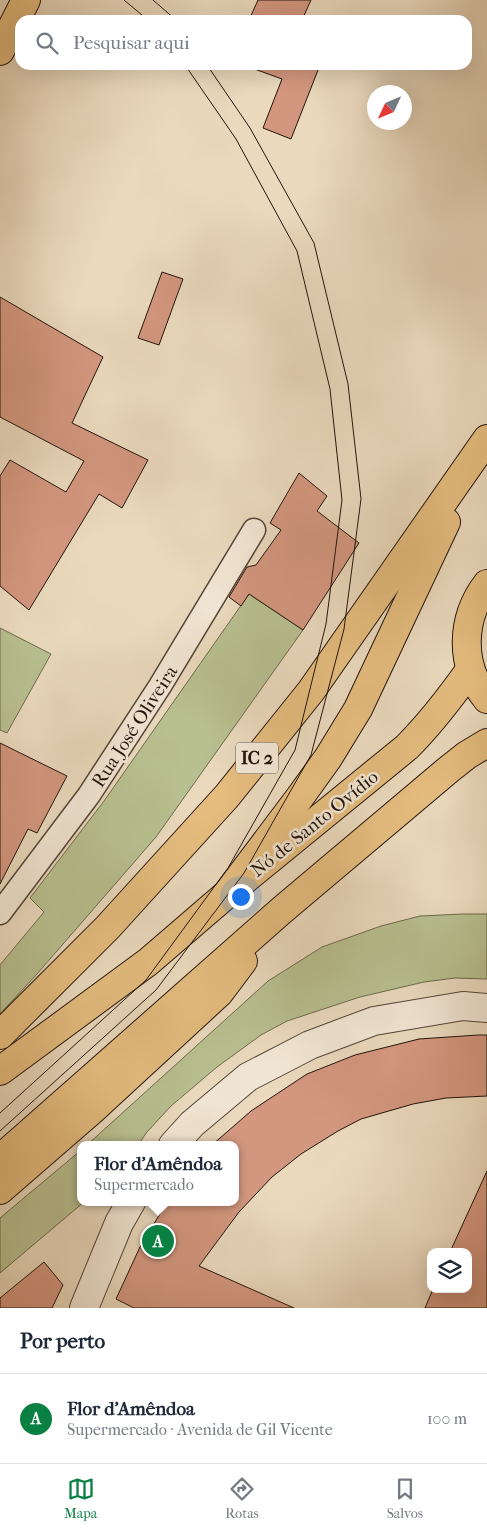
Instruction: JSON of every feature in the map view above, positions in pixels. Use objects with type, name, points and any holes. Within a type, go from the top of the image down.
[{"type":"main road","points":[[18,15],[26,0]]},
{"type":"main road","points":[[0,50],[15,21]]},
{"type":"main road","name":"IC 2","points":[[227,894],[328,758],[358,709],[483,446]]},
{"type":"main road","name":"IC 2","points":[[0,1035],[108,927],[227,796],[310,691],[483,446]]},
{"type":"main road","points":[[487,584],[476,600],[469,623],[467,645],[470,670],[476,684],[487,699]]},
{"type":"main road","name":"Nó de Santo Ovídio","points":[[0,1071],[148,962],[227,894],[407,746],[444,707],[470,670]]},
{"type":"main road","points":[[0,1159],[282,910],[448,770],[487,743]]},
{"type":"main road","points":[[0,1190],[91,1111],[219,993],[282,910]]},
{"type":"main road","name":"IC 2","points":[[0,1049],[42,1017],[148,962]]},
{"type":"street","name":"Rua José Oliveira","points":[[0,913],[92,791],[160,686],[254,530]]},
{"type":"street","points":[[177,1141],[192,1124],[248,1077],[310,1045],[374,1021],[463,1006],[487,1008]]},
{"type":"street","points":[[84,1308],[119,1223],[129,1206]]},
{"type":"green space","points":[[249,594],[303,630],[156,837],[0,1014],[0,965],[44,912],[30,898],[104,801]]},
{"type":"green space","points":[[0,628],[51,654],[7,733],[0,730]]},
{"type":"green space","points":[[487,914],[487,979],[455,978],[424,982],[360,997],[287,1021],[261,1035],[217,1067],[171,1106],[141,1141],[91,1141],[268,981],[322,947],[381,926],[420,916]]},
{"type":"green space","points":[[77,1154],[77,1206],[79,1206],[0,1273],[0,1218]]},
{"type":"building","points":[[258,0],[311,0],[304,15],[251,15]]},
{"type":"building","points":[[257,70],[318,70],[291,139],[263,128],[282,79]]},
{"type":"building","points":[[162,272],[183,279],[159,345],[138,338]]},
{"type":"building","points":[[0,297],[103,357],[72,423],[148,460],[122,508],[99,494],[29,610],[0,586],[0,476],[10,460],[66,492],[84,461],[0,417]]},
{"type":"building","points":[[299,473],[327,496],[317,511],[359,543],[303,630],[249,594],[241,606],[229,597],[247,567],[256,565],[281,530],[270,523]]},
{"type":"building","points":[[0,743],[67,776],[37,833],[28,829],[0,884]]},
{"type":"building","points":[[487,1035],[487,1096],[446,1098],[413,1104],[361,1119],[338,1131],[301,1154],[272,1177],[239,1212],[199,1266],[294,1308],[134,1308],[116,1299],[140,1247],[165,1206],[239,1206],[239,1141],[217,1141],[251,1111],[307,1074],[355,1055],[419,1039]]},
{"type":"building","points":[[487,1171],[487,1308],[425,1308],[431,1293],[472,1293],[472,1248],[452,1248]]},
{"type":"building","points":[[44,1262],[63,1285],[52,1308],[0,1308],[0,1298]]},
{"type":"tram line","points":[[124,0],[142,15]]},
{"type":"tram line","points":[[153,0],[170,15]]},
{"type":"tram line","points":[[0,1113],[146,980],[228,868],[295,750],[326,624],[342,500],[330,389],[297,251],[236,139],[188,70]]},
{"type":"tram line","points":[[0,1131],[156,990],[244,873],[311,755],[344,629],[361,499],[348,384],[314,243],[250,128],[210,70]]},
{"type":"place","name":"Flor d'Amêndoa","points":[[158,1241]]}]
